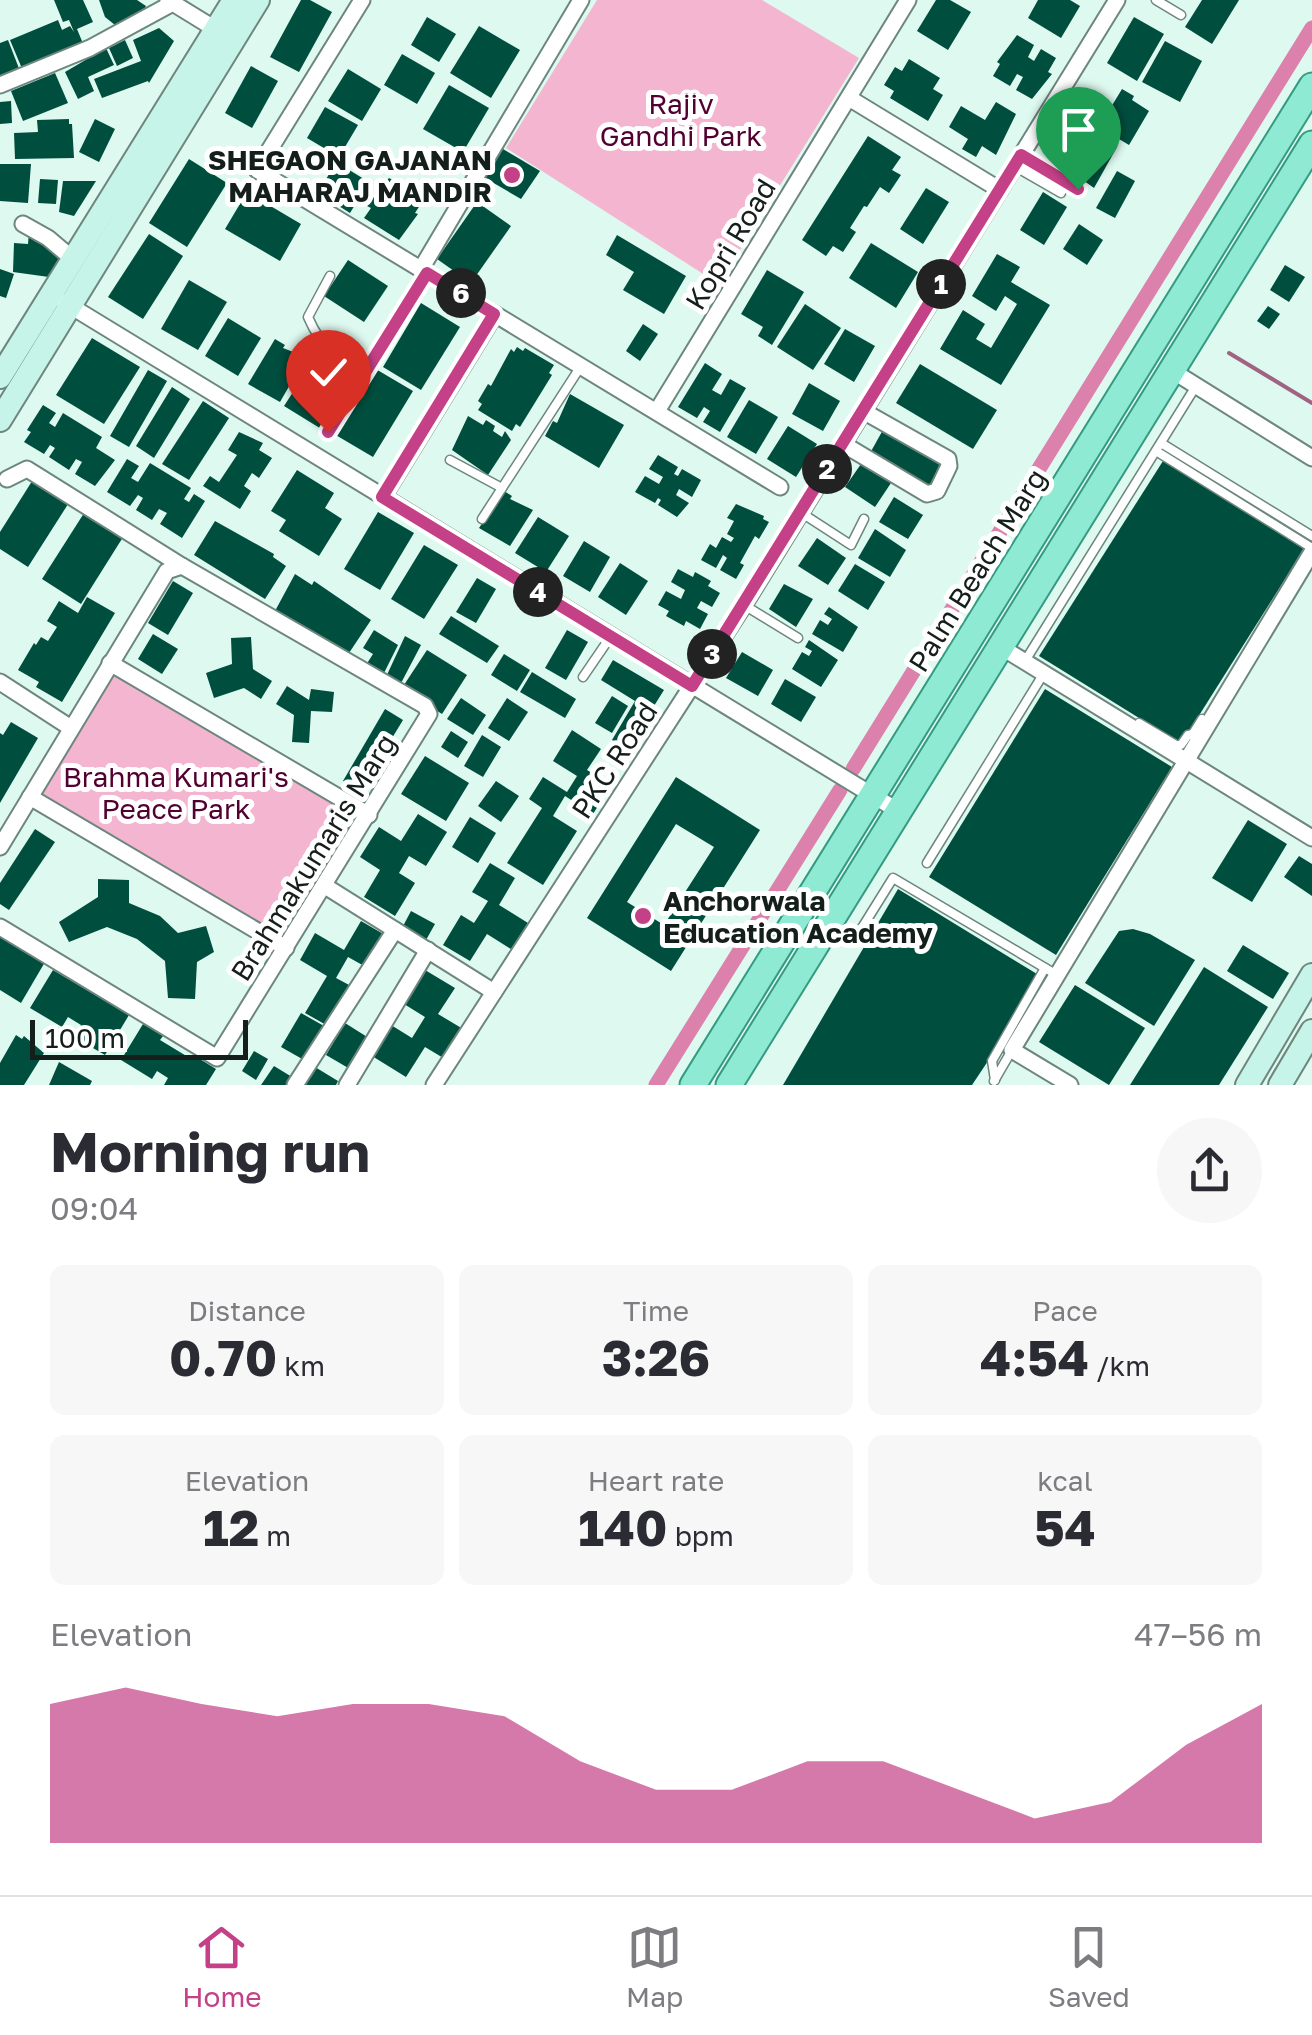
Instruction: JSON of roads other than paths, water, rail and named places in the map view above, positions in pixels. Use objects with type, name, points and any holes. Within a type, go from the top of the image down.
[{"type":"main road","points":[[0,420],[61,300],[225,35],[234,0]]},
{"type":"main road","points":[[0,377],[61,300],[74,260],[225,35],[258,0]]},
{"type":"main road","name":"Palm Beach Marg","points":[[693,1085],[1312,86]]},
{"type":"main road","points":[[729,1085],[1312,144]]},
{"type":"main road","points":[[1247,1085],[1312,975]]},
{"type":"main road","points":[[1280,1085],[1307,1046],[1282,1024]]},
{"type":"street","points":[[362,0],[257,170],[780,487]]},
{"type":"street","points":[[424,271],[581,0]]},
{"type":"street","name":"Kopri Road","points":[[657,412],[908,0]]},
{"type":"street","name":"PKC Road","points":[[434,1085],[744,605],[1117,0]]},
{"type":"street","points":[[0,85],[90,48],[171,2],[225,35]]},
{"type":"street","points":[[848,98],[1000,190]]},
{"type":"street","points":[[23,224],[74,260]]},
{"type":"street","points":[[61,300],[900,812]]},
{"type":"street","points":[[382,497],[494,314]]},
{"type":"street","points":[[1170,370],[1312,458]]},
{"type":"street","points":[[842,444],[927,494],[936,490],[950,466],[948,459],[863,411]]},
{"type":"street","name":"Brahmakumaris Marg","points":[[0,928],[217,1058],[428,720],[425,706],[182,566],[27,469],[7,480]]},
{"type":"street","points":[[1070,1085],[1012,1050],[1051,972],[1183,758],[1305,546]]},
{"type":"street","points":[[0,847],[167,571],[182,566]]},
{"type":"street","points":[[1002,647],[1312,838]]},
{"type":"street","points":[[110,663],[370,814]]},
{"type":"street","points":[[1,685],[71,728]]},
{"type":"street","points":[[30,798],[286,948]]},
{"type":"street","points":[[325,886],[494,992]]},
{"type":"street","points":[[295,1085],[395,930]]},
{"type":"street","points":[[347,1085],[428,950]]},
{"type":"lane","points":[[1156,0],[1181,15]]},
{"type":"lane","points":[[1018,160],[1078,189]]},
{"type":"lane","points":[[1018,160],[1060,193]]},
{"type":"lane","points":[[328,432],[424,271]]},
{"type":"lane","points":[[330,276],[308,317],[318,341],[350,362],[370,366]]},
{"type":"lane","points":[[482,520],[582,366]]},
{"type":"lane","points":[[1193,734],[1176,745],[1026,659],[1196,386]]},
{"type":"lane","points":[[1159,447],[1312,536]]},
{"type":"lane","points":[[1159,447],[1305,546]]},
{"type":"lane","points":[[450,460],[502,488]]},
{"type":"lane","points":[[800,512],[850,545],[864,519]]},
{"type":"lane","points":[[744,605],[798,638]]},
{"type":"lane","points":[[583,678],[610,636]]},
{"type":"lane","points":[[927,863],[1044,672]]},
{"type":"lane","points":[[1183,758],[1202,718]]},
{"type":"lane","points":[[855,939],[893,878],[1051,972],[992,1061],[993,1083]]},
{"type":"lane","points":[[993,1083],[1012,1050]]},
{"type":"waterway","points":[[853,769],[1312,28]]},
{"type":"waterway","points":[[1229,353],[1312,403]]},
{"type":"waterway","points":[[656,1085],[840,790]]},
{"type":"place","name":"SHEGAON GAJANAN MAHARAJ MANDIR","points":[[512,175]]},
{"type":"place","name":"Anchorwala Education Academy","points":[[643,916]]},
{"type":"park label","name":"Rajiv Gandhi Park","points":[[681,119]]},
{"type":"park label","name":"Brahma Kumari's Peace Park","points":[[176,792]]}]
